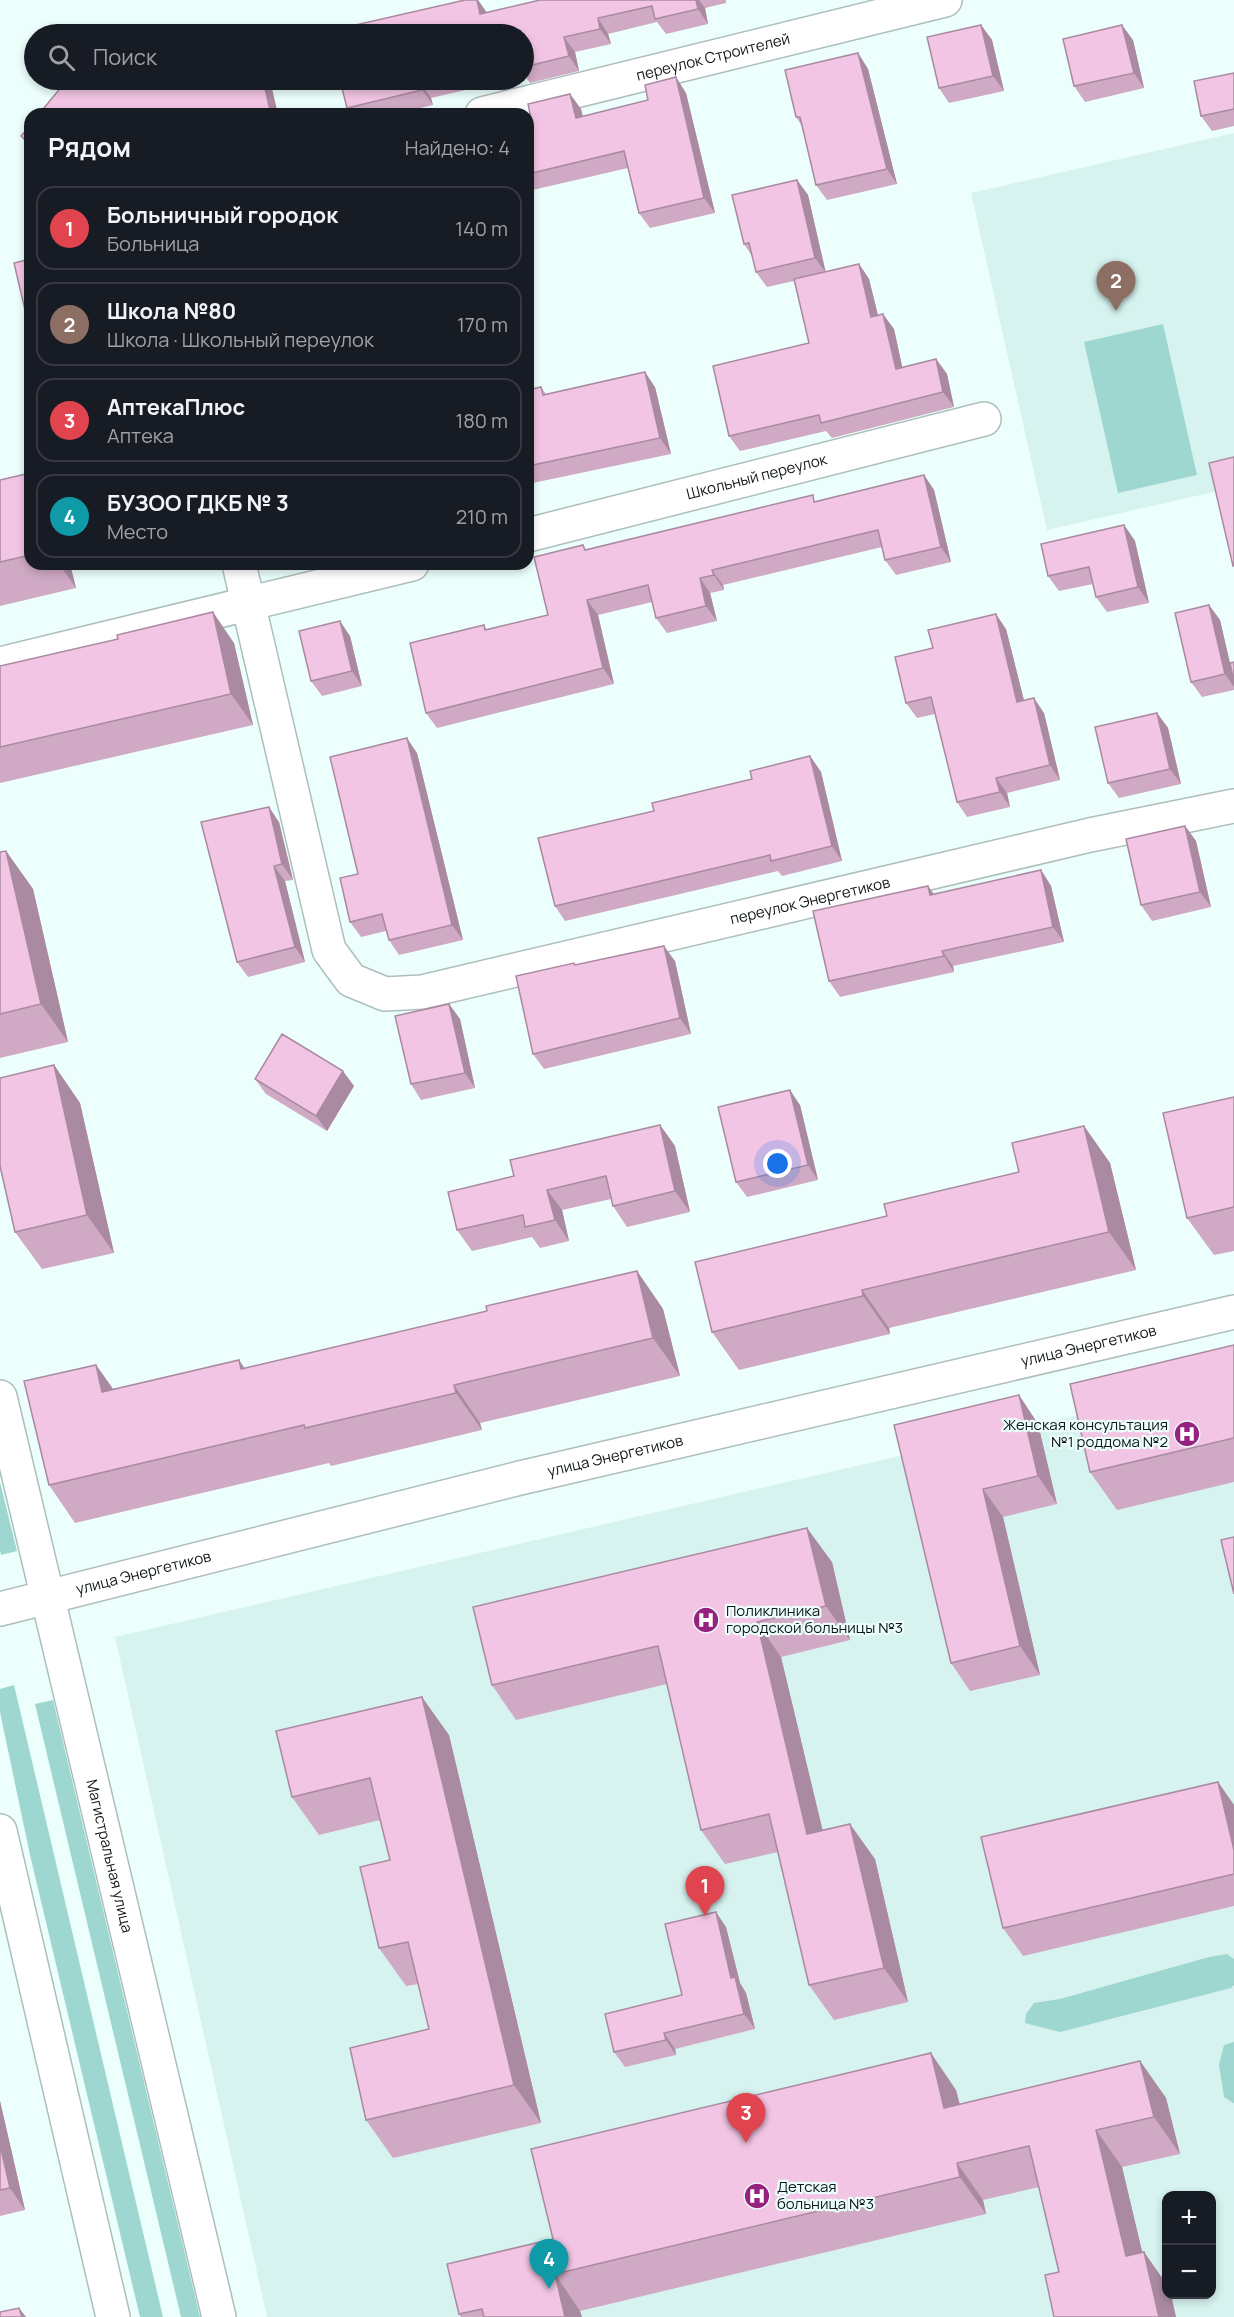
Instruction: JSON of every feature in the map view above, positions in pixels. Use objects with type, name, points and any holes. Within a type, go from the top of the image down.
[{"type":"street","name":"переулок Строителей","points":[[506,108],[945,0]]},
{"type":"street","name":"Школьный переулок","points":[[534,533],[984,419]]},
{"type":"street","points":[[240,570],[248,605]]},
{"type":"street","points":[[0,664],[388,570]]},
{"type":"street","name":"переулок Энергетиков","points":[[248,605],[329,950],[351,980],[385,994],[422,992],[1090,836],[1234,806]]},
{"type":"street","name":"улица Энергетиков","points":[[0,1609],[520,1478],[1234,1312]]},
{"type":"street","name":"Магистральная улица","points":[[0,1397],[219,2317]]},
{"type":"street","points":[[0,1831],[113,2317]]},
{"type":"shaded area","points":[[1234,133],[1234,541],[1222,490],[1047,530],[971,193]]},
{"type":"shaded area","points":[[1163,324],[1197,475],[1118,493],[1084,342]]},
{"type":"shaded area","points":[[1234,1379],[1234,2317],[267,2317],[115,1637]]},
{"type":"shaded area","points":[[0,1482],[17,1551],[1,1555],[0,1550]]},
{"type":"shaded area","points":[[14,1685],[163,2317],[140,2317],[30,1855],[0,1712],[0,1689]]},
{"type":"shaded area","points":[[53,1700],[200,2317],[181,2317],[35,1704]]},
{"type":"shaded area","points":[[1227,1954],[1234,1959],[1234,1985],[1231,1988],[1060,2032],[1025,2023],[1026,2014],[1034,2003],[1060,1999]]},
{"type":"shaded area","points":[[1234,2042],[1233,2103],[1224,2097],[1219,2065],[1224,2045]]},
{"type":"building","points":[[465,0],[477,0],[480,14],[540,0],[696,0],[698,9],[655,19],[652,6],[598,18],[600,29],[564,37],[569,56],[534,65],[534,24],[360,24]]},
{"type":"building","points":[[981,25],[993,76],[939,88],[927,37]]},
{"type":"building","points":[[1122,25],[1134,73],[1074,86],[1063,39]]},
{"type":"building","points":[[858,53],[887,169],[816,185],[800,117],[796,117],[785,70]]},
{"type":"building","points":[[1234,73],[1234,109],[1201,116],[1194,81]]},
{"type":"building","points":[[676,77],[704,198],[639,213],[624,151],[534,173],[534,108],[529,108],[528,104],[570,94],[576,118],[648,100],[645,85]]},
{"type":"building","points":[[59,90],[265,90],[270,108],[44,108]]},
{"type":"building","points":[[342,90],[422,90],[347,108]]},
{"type":"building","points":[[797,180],[815,258],[756,272],[749,243],[744,244],[732,195]]},
{"type":"building","points":[[24,260],[24,306],[14,263]]},
{"type":"building","points":[[859,264],[871,317],[883,314],[896,369],[936,359],[943,392],[821,423],[819,415],[729,436],[713,366],[809,343],[794,279]]},
{"type":"building","points":[[645,372],[660,438],[534,465],[534,389],[541,387],[543,395]]},
{"type":"building","points":[[1234,457],[1234,566],[1233,566],[1209,463]]},
{"type":"building","points":[[24,474],[24,556],[0,562],[0,480]]},
{"type":"building","points":[[924,475],[941,547],[885,560],[878,530],[712,570],[714,575],[700,578],[706,606],[656,618],[648,585],[587,600],[603,668],[426,713],[410,643],[484,625],[485,630],[548,615],[534,557],[583,545],[585,550],[813,495],[814,502]]},
{"type":"building","points":[[1124,525],[1138,587],[1096,597],[1089,567],[1048,576],[1041,544]]},
{"type":"building","points":[[1209,605],[1225,674],[1191,682],[1175,613]]},
{"type":"building","points":[[213,612],[231,694],[0,747],[0,666],[118,639],[117,635]]},
{"type":"building","points":[[996,614],[1017,702],[1034,698],[1050,765],[996,778],[1000,792],[957,802],[931,697],[906,703],[895,657],[933,648],[928,630]]},
{"type":"building","points":[[340,621],[352,671],[311,681],[299,631]]},
{"type":"building","points":[[1234,662],[1234,682],[1230,663]]},
{"type":"building","points":[[1157,713],[1170,769],[1108,783],[1095,727]]},
{"type":"building","points":[[407,738],[452,925],[389,940],[382,914],[350,922],[340,878],[358,874],[330,757]]},
{"type":"building","points":[[810,756],[832,846],[771,861],[770,855],[555,906],[538,838],[654,811],[652,803],[752,779],[750,771]]},
{"type":"building","points":[[269,807],[282,864],[274,866],[295,947],[237,962],[201,822]]},
{"type":"building","points":[[1185,826],[1200,892],[1141,905],[1126,839]]},
{"type":"building","points":[[6,851],[41,1004],[0,1014],[0,852]]},
{"type":"building","points":[[1041,870],[1053,927],[942,951],[944,956],[829,981],[813,911],[928,886],[930,895]]},
{"type":"building","points":[[664,946],[680,1018],[533,1054],[516,976]]},
{"type":"building","points":[[449,1004],[465,1073],[411,1084],[395,1016]]},
{"type":"building","points":[[282,1034],[343,1071],[316,1116],[255,1079]]},
{"type":"building","points":[[54,1065],[87,1215],[15,1232],[0,1166],[0,1078]]},
{"type":"building","points":[[790,1090],[808,1165],[736,1182],[718,1107]]},
{"type":"building","points":[[1234,1097],[1234,1207],[1187,1218],[1163,1113]]},
{"type":"building","points":[[660,1125],[675,1191],[613,1206],[606,1176],[547,1190],[555,1220],[525,1227],[523,1215],[457,1230],[448,1192],[514,1176],[510,1160]]},
{"type":"building","points":[[1084,1126],[1109,1232],[862,1290],[863,1296],[712,1332],[695,1262],[887,1216],[884,1204],[1019,1172],[1012,1143]]},
{"type":"building","points":[[637,1271],[653,1338],[454,1385],[456,1393],[305,1428],[304,1425],[49,1485],[24,1381],[96,1365],[102,1392],[239,1360],[241,1369],[487,1311],[486,1306]]},
{"type":"building","points":[[1234,1345],[1234,1438],[1090,1472],[1070,1384]]},
{"type":"building","points":[[1019,1395],[1038,1476],[983,1489],[1020,1646],[951,1663],[894,1425]]},
{"type":"building","points":[[807,1528],[826,1606],[757,1622],[807,1834],[850,1824],[884,1968],[809,1985],[769,1814],[701,1830],[658,1646],[492,1685],[473,1607]]},
{"type":"building","points":[[1234,1537],[1234,1594],[1221,1540]]},
{"type":"building","points":[[422,1697],[514,2085],[366,2120],[350,2048],[429,2029],[408,1942],[379,1948],[360,1867],[390,1860],[370,1778],[292,1797],[276,1731]]},
{"type":"building","points":[[1218,1782],[1234,1850],[1234,1874],[1003,1928],[981,1837]]},
{"type":"building","points":[[716,1912],[731,1978],[735,1977],[744,2014],[664,2033],[666,2040],[614,2052],[605,2014],[682,1995],[665,1924]]},
{"type":"building","points":[[931,2053],[944,2108],[1140,2061],[1154,2117],[1096,2130],[1126,2256],[1144,2252],[1159,2317],[1054,2317],[1045,2275],[1059,2272],[1029,2146],[957,2163],[960,2177],[555,2274],[565,2317],[484,2317],[482,2309],[459,2314],[447,2264],[553,2239],[531,2149]]},
{"type":"building","points":[[0,2145],[10,2188],[0,2190]]},
{"type":"building","points":[[19,2308],[22,2317],[0,2317],[0,2312]]},
{"type":"place","name":"Школа №80","points":[[1116,311]]},
{"type":"place","name":"Женская консультация №1 роддома №2","points":[[1187,1434]]},
{"type":"place","name":"Поликлиника городской больницы №3","points":[[706,1620]]},
{"type":"place","name":"Больничный городок","points":[[705,1916]]},
{"type":"place","name":"АптекаПлюс","points":[[746,2143]]},
{"type":"place","name":"Детская больница №3","points":[[757,2196]]},
{"type":"place","name":"БУЗОО ГДКБ № 3","points":[[549,2289]]}]
